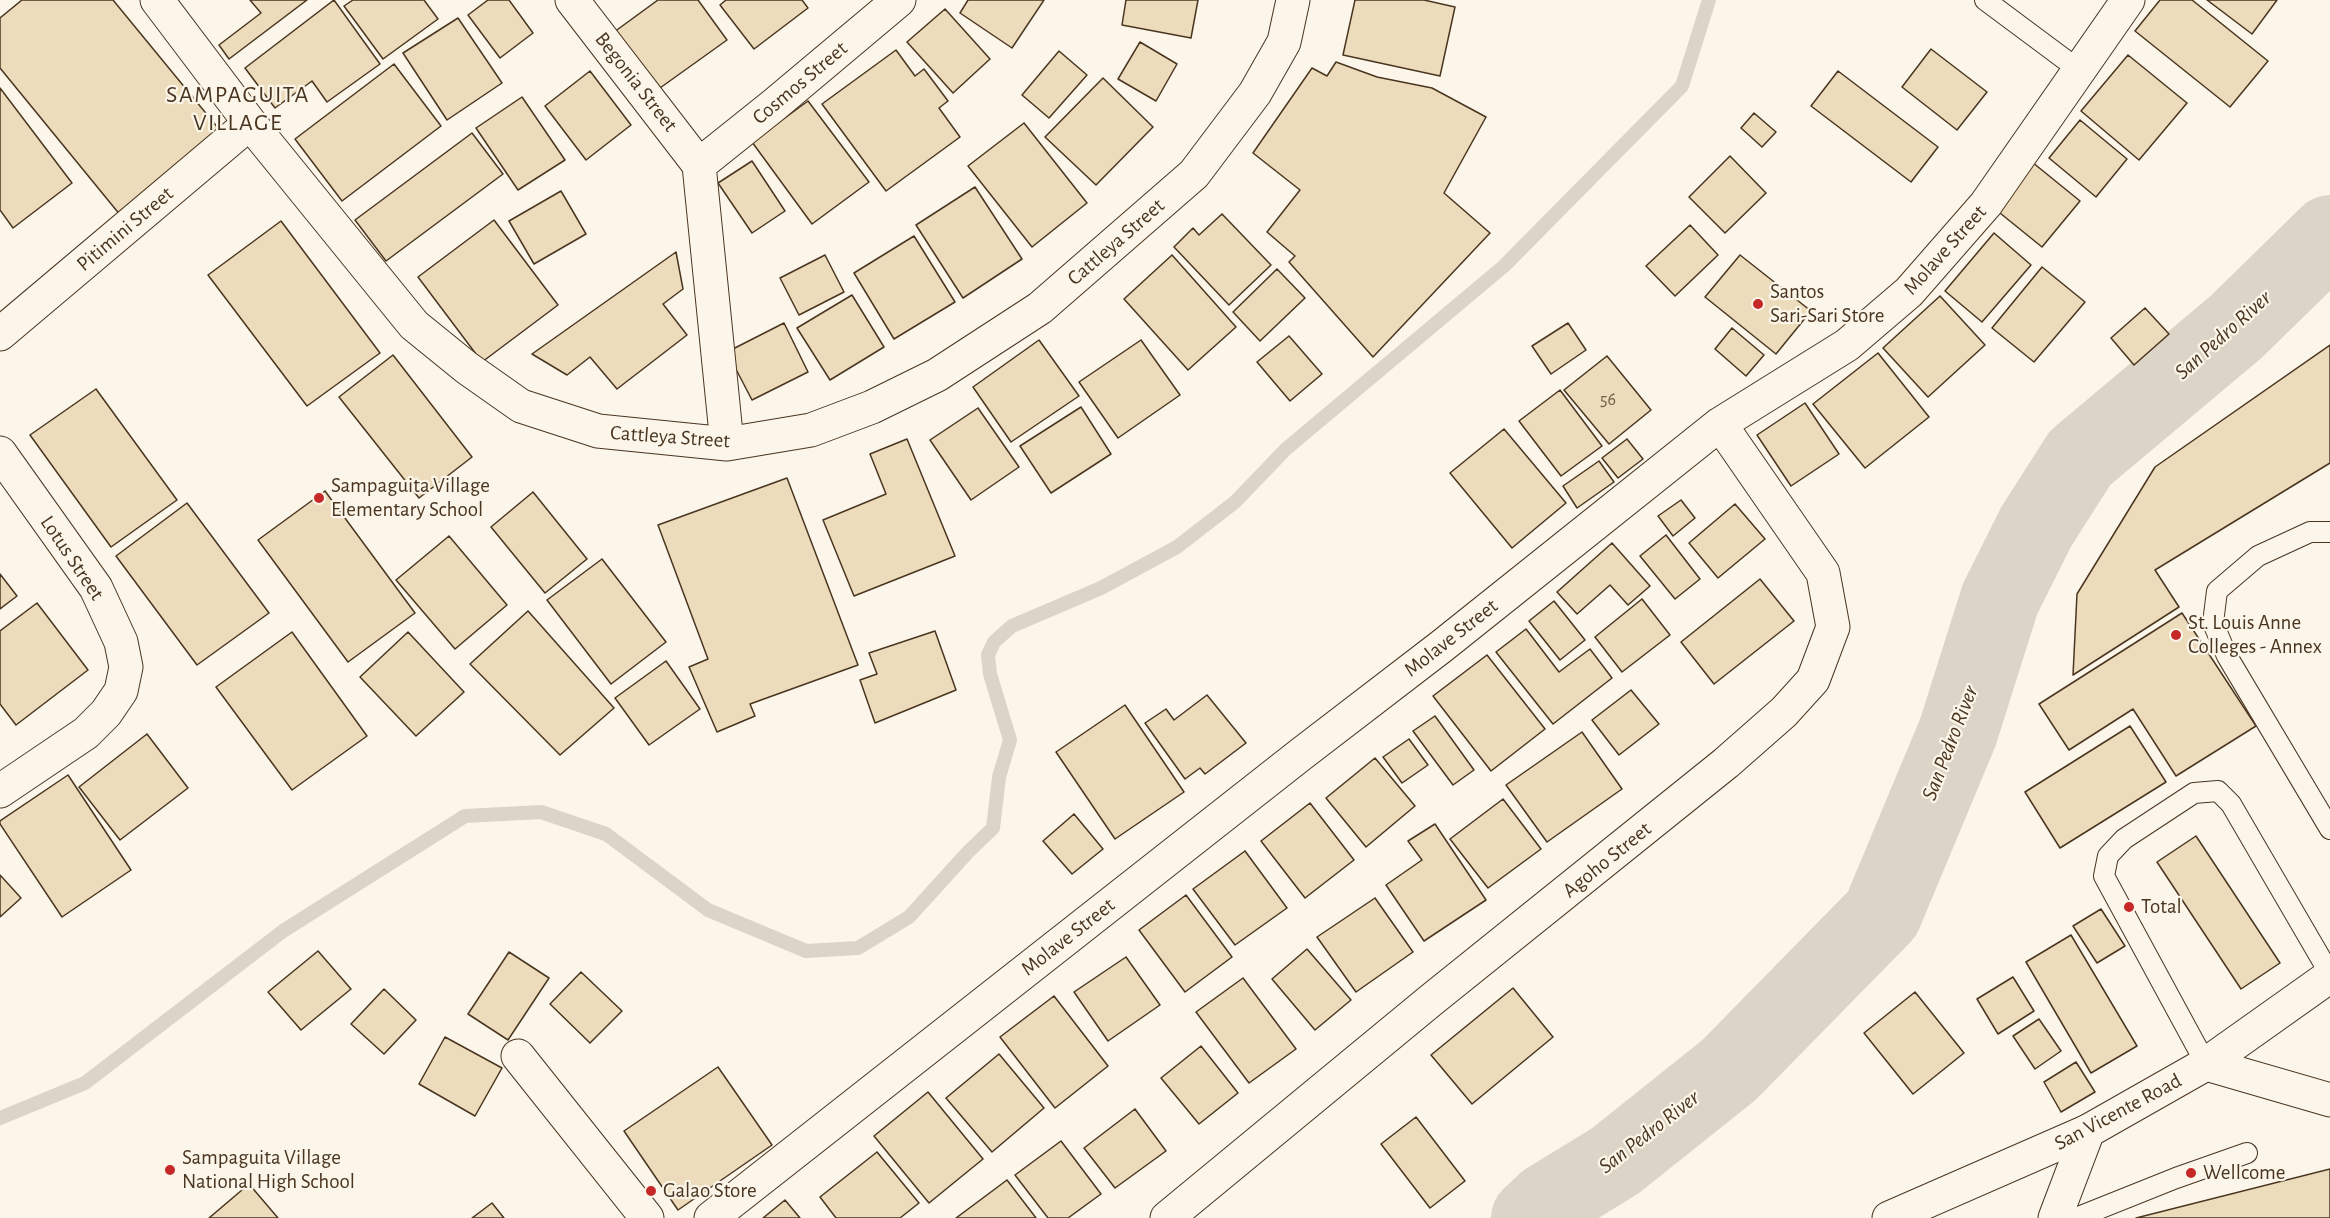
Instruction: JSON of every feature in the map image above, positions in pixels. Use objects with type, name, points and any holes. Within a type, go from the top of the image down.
[{"type":"street","name":"Cattleya Street","points":[[157,0],[250,123],[414,325],[467,368],[521,405],[598,431],[728,444],[811,430],[872,407],[937,375],[1040,308],[1194,174],[1255,93],[1284,42],[1293,0]]},
{"type":"street","name":"Begonia Street","points":[[572,0],[699,165]]},
{"type":"street","name":"Cosmos Street","points":[[699,165],[899,0]]},
{"type":"street","name":"Molave Street","points":[[711,1218],[1442,646],[1720,424],[1847,345],[1909,292],[1986,204],[2128,0]]},
{"type":"street","name":"Pitimini Street","points":[[0,334],[250,123]]},
{"type":"street","points":[[699,165],[728,444]]},
{"type":"street","name":"Agoho Street","points":[[1167,1218],[1430,1001],[1726,764],[1784,712],[1814,680],[1833,627],[1823,573],[1720,424]]},
{"type":"street","name":"Lotus Street","points":[[0,453],[96,588],[121,642],[126,667],[121,691],[106,713],[86,733],[0,791]]},
{"type":"street","name":"San Vicente Road","points":[[1889,1218],[2088,1131],[2206,1064],[2330,975]]},
{"type":"street","points":[[518,1056],[647,1218]]},
{"type":"street","points":[[2206,1064],[2330,1100]]},
{"type":"street","points":[[2055,1218],[2088,1131]]},
{"type":"lane","points":[[1985,0],[2079,70]]},
{"type":"lane","points":[[2330,532],[2310,532],[2258,556],[2217,591],[2213,623],[2227,656],[2330,829]]},
{"type":"lane","points":[[2206,1064],[2104,876],[2108,856],[2124,838],[2194,793],[2218,791],[2231,804],[2330,975]]},
{"type":"lane","points":[[2076,1218],[2176,1178],[2247,1154]]},
{"type":"building","points":[[22,0],[113,0],[223,134],[121,216],[0,68],[0,18]]},
{"type":"building","points":[[250,0],[307,0],[229,59],[219,45],[261,13]]},
{"type":"building","points":[[334,0],[380,64],[327,102],[312,81],[275,108],[245,68]]},
{"type":"building","points":[[353,0],[424,0],[438,19],[383,59],[344,6]]},
{"type":"building","points":[[488,0],[509,0],[533,33],[500,58],[468,15]]},
{"type":"building","points":[[658,0],[698,0],[727,40],[653,93],[610,35]]},
{"type":"building","points":[[726,0],[802,0],[808,8],[754,49],[720,5]]},
{"type":"building","points":[[968,0],[1044,0],[1012,48],[960,13]]},
{"type":"building","points":[[1126,0],[1198,0],[1191,38],[1122,25]]},
{"type":"building","points":[[1355,0],[1424,0],[1455,7],[1440,76],[1343,55]]},
{"type":"building","points":[[2160,0],[2192,0],[2268,61],[2230,107],[2135,31]]},
{"type":"building","points":[[2207,0],[2277,0],[2252,34]]},
{"type":"building","points":[[945,9],[990,59],[953,93],[907,42]]},
{"type":"building","points":[[458,18],[502,83],[447,120],[403,53]]},
{"type":"building","points":[[1140,42],[1177,64],[1156,101],[1118,79]]},
{"type":"building","points":[[1931,49],[1987,92],[1957,130],[1902,87]]},
{"type":"building","points":[[896,50],[915,76],[924,69],[948,101],[939,108],[960,137],[886,191],[822,104]]},
{"type":"building","points":[[1059,51],[1087,75],[1049,118],[1022,95]]},
{"type":"building","points":[[2128,55],[2187,103],[2139,160],[2081,111]]},
{"type":"building","points":[[1336,62],[1377,77],[1432,88],[1486,117],[1444,193],[1490,233],[1373,357],[1289,262],[1295,256],[1267,232],[1300,190],[1253,153],[1312,68],[1327,76]]},
{"type":"building","points":[[394,64],[441,126],[342,201],[295,139]]},
{"type":"building","points":[[590,71],[631,125],[586,160],[545,106]]},
{"type":"building","points":[[1838,71],[1938,147],[1911,182],[1811,106]]},
{"type":"building","points":[[1103,78],[1153,127],[1096,185],[1045,137]]},
{"type":"building","points":[[0,88],[72,183],[13,228],[0,210]]},
{"type":"building","points":[[522,97],[565,160],[518,190],[476,128]]},
{"type":"building","points":[[808,101],[869,182],[812,224],[752,142]]},
{"type":"building","points":[[1754,113],[1776,132],[1762,147],[1741,128]]},
{"type":"building","points":[[2080,120],[2127,159],[2096,197],[2049,158]]},
{"type":"building","points":[[1024,123],[1087,203],[1032,247],[968,166]]},
{"type":"building","points":[[472,133],[503,174],[386,261],[355,220]]},
{"type":"building","points":[[1730,156],[1766,193],[1725,233],[1689,197]]},
{"type":"building","points":[[752,161],[785,211],[752,233],[718,183]]},
{"type":"building","points":[[2032,162],[2080,201],[2042,247],[1995,209]]},
{"type":"building","points":[[975,187],[1022,259],[963,298],[916,225]]},
{"type":"building","points":[[561,191],[586,234],[534,264],[509,221]]},
{"type":"building","points":[[1222,214],[1271,265],[1229,305],[1174,247],[1193,228],[1199,235]]},
{"type":"building","points":[[494,220],[558,305],[482,362],[418,277]]},
{"type":"building","points":[[281,221],[380,353],[307,406],[208,275]]},
{"type":"building","points":[[1690,225],[1718,255],[1675,296],[1646,266]]},
{"type":"building","points":[[1994,233],[2031,265],[1982,322],[1945,291]]},
{"type":"building","points":[[914,236],[955,302],[894,339],[854,273]]},
{"type":"building","points":[[676,252],[683,289],[663,304],[687,335],[617,389],[590,357],[567,375],[532,354]]},
{"type":"building","points":[[825,255],[844,292],[799,315],[780,278]]},
{"type":"building","points":[[1172,255],[1236,327],[1188,370],[1124,299]]},
{"type":"building","name":"Santos Sari-Sari Store","points":[[1740,255],[1811,311],[1776,354],[1705,297]]},
{"type":"building","points":[[2042,267],[2085,302],[2034,362],[1992,328]]},
{"type":"building","points":[[1277,269],[1305,298],[1260,341],[1233,312]]},
{"type":"building","points":[[852,295],[884,347],[830,380],[797,328]]},
{"type":"building","points":[[1940,296],[1985,345],[1928,397],[1883,348]]},
{"type":"building","points":[[2145,308],[2169,334],[2134,365],[2111,338]]},
{"type":"building","points":[[784,323],[808,372],[752,400],[727,352]]},
{"type":"building","points":[[1568,323],[1586,350],[1551,374],[1532,346]]},
{"type":"building","points":[[1732,328],[1764,355],[1746,376],[1715,349]]},
{"type":"building","points":[[1289,336],[1322,374],[1290,401],[1257,362]]},
{"type":"building","points":[[1039,340],[1079,396],[1011,442],[973,387]]},
{"type":"building","points":[[1141,340],[1180,395],[1118,438],[1079,382]]},
{"type":"building","points":[[2330,345],[2330,463],[2155,570],[2179,607],[2073,675],[2077,594],[2155,467]]},
{"type":"building","points":[[1878,353],[1929,417],[1865,468],[1813,404]]},
{"type":"building","points":[[393,355],[472,457],[419,498],[339,397]]},
{"type":"building","points":[[1607,356],[1651,410],[1609,444],[1564,390]]},
{"type":"building","points":[[96,389],[177,500],[111,547],[30,435]]},
{"type":"building","points":[[1560,390],[1602,446],[1561,476],[1519,421]]},
{"type":"building","points":[[1805,403],[1839,454],[1791,486],[1757,435]]},
{"type":"building","points":[[1081,407],[1111,454],[1051,493],[1020,446]]},
{"type":"building","points":[[978,408],[1019,467],[971,500],[930,440]]},
{"type":"building","points":[[1504,429],[1566,503],[1512,548],[1450,473]]},
{"type":"building","points":[[907,439],[955,556],[854,596],[823,520],[886,494],[870,454]]},
{"type":"building","points":[[1627,439],[1643,459],[1618,478],[1602,458]]},
{"type":"building","points":[[1599,461],[1614,482],[1577,508],[1563,486]]},
{"type":"building","points":[[787,478],[858,665],[750,704],[755,716],[717,732],[689,667],[708,659],[658,525]]},
{"type":"building","points":[[325,491],[415,613],[348,662],[258,540]]},
{"type":"building","points":[[533,492],[587,559],[545,593],[491,527]]},
{"type":"building","points":[[1681,500],[1695,518],[1673,536],[1658,516]]},
{"type":"building","points":[[187,503],[269,613],[197,665],[116,556]]},
{"type":"building","points":[[1735,504],[1765,539],[1718,578],[1689,543]]},
{"type":"building","points":[[1666,535],[1700,579],[1675,599],[1640,556]]},
{"type":"building","points":[[449,536],[507,605],[455,649],[396,580]]},
{"type":"building","points":[[1612,543],[1650,586],[1628,605],[1610,585],[1577,614],[1557,592]]},
{"type":"building","points":[[602,559],[666,642],[611,684],[547,600]]},
{"type":"building","points":[[0,574],[17,596],[0,609]]},
{"type":"building","points":[[1760,579],[1794,621],[1714,684],[1681,642]]},
{"type":"building","points":[[1642,599],[1670,635],[1622,672],[1595,637]]},
{"type":"building","points":[[1554,601],[1585,640],[1560,660],[1529,621]]},
{"type":"building","points":[[37,603],[88,670],[16,725],[0,704],[0,631]]},
{"type":"building","points":[[528,611],[614,708],[560,755],[470,664]]},
{"type":"building","points":[[2182,613],[2256,726],[2176,776],[2133,709],[2069,750],[2039,704]]},
{"type":"building","points":[[1526,629],[1559,672],[1590,649],[1612,678],[1553,724],[1496,652]]},
{"type":"building","points":[[935,631],[956,690],[875,723],[860,680],[877,674],[869,653]]},
{"type":"building","points":[[292,632],[367,736],[292,790],[216,687]]},
{"type":"building","points":[[408,632],[464,692],[416,736],[360,677]]},
{"type":"building","points":[[1487,655],[1545,729],[1491,771],[1433,696]]},
{"type":"building","points":[[666,661],[700,709],[649,745],[615,698]]},
{"type":"building","points":[[1631,690],[1659,724],[1619,755],[1592,720]]},
{"type":"building","points":[[1207,695],[1246,743],[1205,774],[1200,768],[1185,779],[1145,723],[1166,709],[1174,720]]},
{"type":"building","points":[[1125,705],[1184,792],[1115,839],[1056,752]]},
{"type":"building","points":[[1435,716],[1474,770],[1453,785],[1413,731]]},
{"type":"building","points":[[2130,726],[2166,782],[2060,848],[2025,792]]},
{"type":"building","points":[[1582,732],[1622,789],[1547,842],[1506,785]]},
{"type":"building","points":[[147,734],[188,788],[120,840],[79,787]]},
{"type":"building","points":[[1409,739],[1428,765],[1402,783],[1383,757]]},
{"type":"building","points":[[1375,758],[1415,806],[1366,847],[1326,798]]},
{"type":"building","points":[[68,775],[131,870],[62,917],[0,821]]},
{"type":"building","points":[[1503,799],[1541,849],[1488,888],[1450,839]]},
{"type":"building","points":[[1310,803],[1354,860],[1305,898],[1261,841]]},
{"type":"building","points":[[1074,814],[1103,849],[1072,874],[1043,841]]},
{"type":"building","points":[[1435,824],[1486,900],[1424,941],[1386,885],[1422,860],[1408,841]]},
{"type":"building","points":[[2196,836],[2280,963],[2241,989],[2157,862]]},
{"type":"building","points":[[1245,851],[1287,908],[1235,945],[1193,889]]},
{"type":"building","points":[[0,875],[21,898],[0,917]]},
{"type":"building","points":[[1186,895],[1232,957],[1185,992],[1139,930]]},
{"type":"building","points":[[1375,898],[1413,952],[1356,992],[1317,937]]},
{"type":"building","points":[[2101,909],[2125,946],[2097,963],[2073,926]]},
{"type":"building","points":[[2071,935],[2137,1046],[2091,1073],[2026,962]]},
{"type":"building","points":[[1307,949],[1351,1000],[1315,1030],[1272,979]]},
{"type":"building","points":[[318,951],[351,989],[301,1030],[268,992]]},
{"type":"building","points":[[509,952],[549,978],[508,1040],[468,1014]]},
{"type":"building","points":[[1126,957],[1160,1005],[1108,1041],[1074,992]]},
{"type":"building","points":[[581,972],[622,1011],[590,1043],[550,1004]]},
{"type":"building","points":[[2013,977],[2034,1011],[1998,1034],[1977,999]]},
{"type":"building","points":[[1243,978],[1296,1049],[1249,1083],[1196,1012]]},
{"type":"building","points":[[1513,988],[1553,1037],[1472,1104],[1431,1055]]},
{"type":"building","points":[[384,989],[416,1020],[384,1054],[351,1024]]},
{"type":"building","points":[[1915,992],[1964,1053],[1913,1094],[1864,1033]]},
{"type":"building","points":[[1054,996],[1108,1066],[1055,1108],[1000,1037]]},
{"type":"building","points":[[2039,1019],[2061,1051],[2035,1069],[2013,1036]]},
{"type":"building","points":[[445,1037],[502,1068],[475,1116],[419,1084]]},
{"type":"building","points":[[1201,1046],[1238,1093],[1199,1124],[1161,1078]]},
{"type":"building","points":[[999,1054],[1044,1108],[992,1152],[946,1098]]},
{"type":"building","points":[[2076,1062],[2095,1092],[2061,1112],[2044,1082]]},
{"type":"building","points":[[718,1067],[772,1145],[678,1210],[624,1131]]},
{"type":"building","points":[[928,1092],[983,1159],[929,1203],[874,1136]]},
{"type":"building","points":[[1135,1109],[1166,1151],[1115,1188],[1084,1148]]},
{"type":"building","points":[[1416,1117],[1465,1181],[1430,1208],[1381,1144]]},
{"type":"building","points":[[1061,1141],[1101,1194],[1068,1218],[1048,1218],[1015,1175]]},
{"type":"building","points":[[877,1152],[919,1203],[900,1218],[836,1218],[820,1197]]},
{"type":"building","points":[[2330,1169],[2330,1218],[2136,1218]]},
{"type":"building","points":[[1007,1180],[1036,1218],[956,1218]]},
{"type":"building","points":[[249,1184],[278,1218],[209,1218]]},
{"type":"building","points":[[785,1200],[800,1218],[763,1218]]},
{"type":"building","points":[[492,1203],[504,1218],[472,1218]]},
{"type":"waterway","points":[[0,1118],[85,1083],[283,931],[465,816],[541,812],[606,834],[708,910],[806,951],[858,948],[909,917],[993,828],[999,777],[1010,740],[990,674],[988,655],[994,642],[1012,626],[1101,588],[1177,547],[1235,502],[1286,449],[1504,266],[1682,86],[1709,0]]},
{"type":"waterway","name":"San Pedro River","points":[[1531,1218],[1548,1202],[1615,1161],[1729,1070],[1882,914],[1958,732],[2000,599],[2036,527],[2080,458],[2236,327],[2330,235]]},
{"type":"place","name":"Santos Sari-Sari Store","points":[[1758,304]]},
{"type":"place","name":"Sampaguita Village Elementary School","points":[[319,498]]},
{"type":"place","name":"St. Louis Anne Colleges - Annex","points":[[2176,635]]},
{"type":"place","name":"Total","points":[[2129,907]]},
{"type":"place","name":"Sampaguita Village National High School","points":[[170,1170]]},
{"type":"place","name":"Wellcome","points":[[2191,1173]]},
{"type":"place","name":"Galao Store","points":[[651,1191]]},
{"type":"district","name":"SAMPAGUITA VILLAGE","points":[[238,109]]}]
